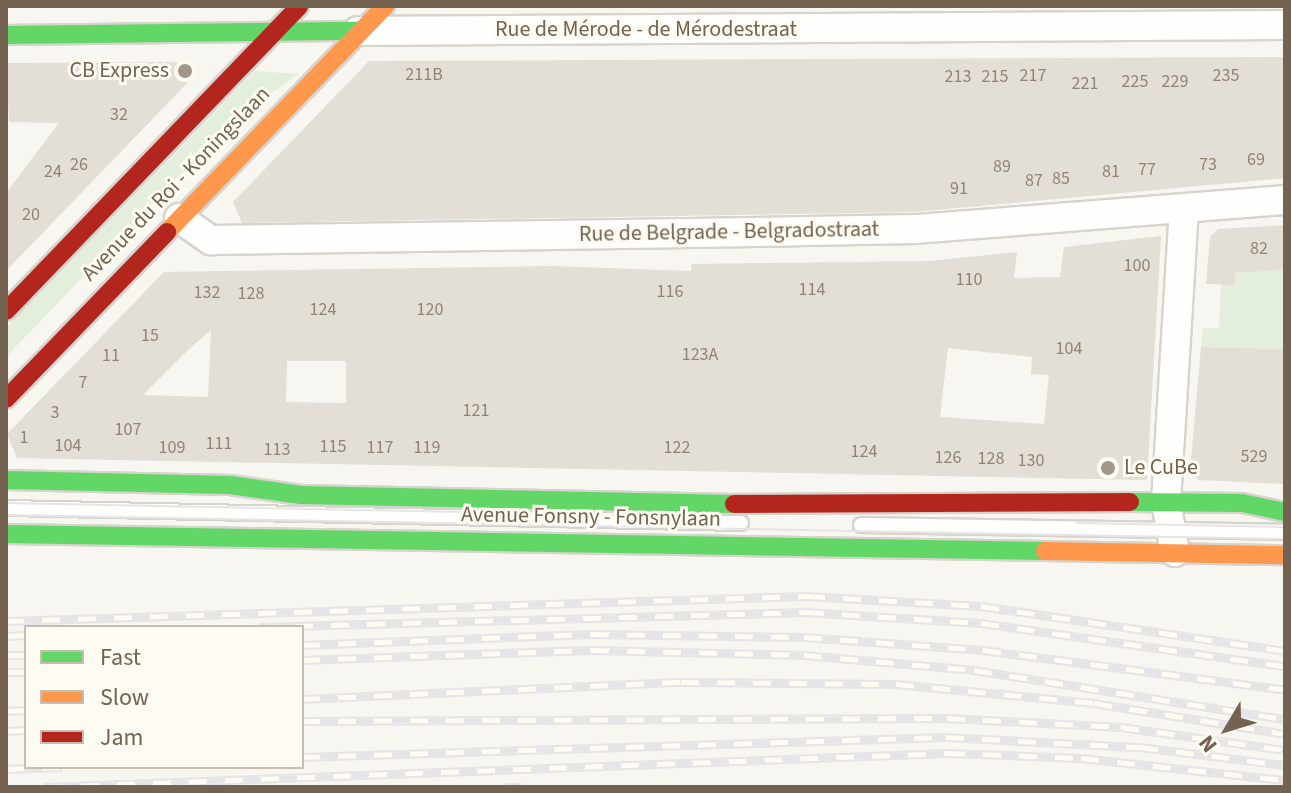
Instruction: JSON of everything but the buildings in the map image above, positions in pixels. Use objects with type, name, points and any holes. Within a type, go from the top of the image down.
[{"type":"main road","name":"Avenue du Roi - Koningslaan","points":[[6,311],[299,6]]},
{"type":"main road","name":"Avenue du Roi - Koningslaan","points":[[6,399],[385,6]]},
{"type":"main road","name":"Rue de Mérode - de Mérodestraat","points":[[6,35],[358,31]]},
{"type":"main road","name":"Avenue Fonsny - Fonsnylaan","points":[[6,480],[230,485],[301,495],[858,507],[929,499],[1171,528]]},
{"type":"main road","points":[[1171,528],[1242,503],[1285,512]]},
{"type":"main road","name":"Avenue Fonsny - Fonsnylaan","points":[[6,534],[1171,528]]},
{"type":"main road","points":[[1171,528],[1285,555]]},
{"type":"street","name":"Rue de Mérode - de Mérodestraat","points":[[358,31],[932,17],[1285,25]]},
{"type":"street","name":"Rue de Belgrade - Belgradostraat","points":[[179,218],[211,240],[916,229],[1285,200]]},
{"type":"street","points":[[1171,528],[1184,209]]},
{"type":"lane","name":"Avenue Fonsny - Fonsnylaan","points":[[6,508],[755,523]]},
{"type":"lane","points":[[849,525],[1285,532]]},
{"type":"green space","points":[[255,71],[299,74],[235,118],[6,357],[6,328]]},
{"type":"green space","points":[[1285,269],[1285,349],[1201,347],[1203,328],[1219,328],[1221,284],[1235,284],[1235,273]]},
{"type":"tram line","points":[[6,503],[673,516]]},
{"type":"tram line","points":[[6,515],[1285,539]]},
{"type":"tram line","points":[[1077,523],[1285,527]]},
{"type":"railway","points":[[6,621],[807,596],[981,606],[1285,651]]},
{"type":"railway","points":[[304,626],[806,612],[981,623],[1285,666]]},
{"type":"railway","points":[[304,645],[591,634],[804,637],[983,650],[1285,690]]},
{"type":"railway","points":[[6,636],[24,635]]},
{"type":"railway","points":[[304,660],[591,650],[804,655],[974,670],[1285,719]]},
{"type":"railway","points":[[6,655],[24,655]]},
{"type":"railway","points":[[6,672],[24,672]]},
{"type":"railway","points":[[304,699],[681,682],[896,684],[1094,703],[1285,734]]},
{"type":"railway","points":[[6,711],[24,710]]},
{"type":"railway","points":[[304,721],[947,718],[1121,727],[1285,750]]},
{"type":"railway","points":[[6,731],[24,730]]},
{"type":"railway","points":[[304,757],[946,737],[1140,747],[1285,765]]},
{"type":"railway","points":[[45,787],[947,753],[1081,758],[1285,780]]},
{"type":"railway","points":[[6,769],[24,768]]},
{"type":"railway","points":[[505,787],[521,787]]},
{"type":"traffic: fast","points":[[6,35],[358,31]]},
{"type":"traffic: fast","points":[[6,480],[230,485],[301,495],[734,504]]},
{"type":"traffic: fast","points":[[1130,502],[1242,503],[1285,512]]},
{"type":"traffic: fast","points":[[6,534],[1045,551]]},
{"type":"traffic: slow","points":[[167,232],[385,6]]},
{"type":"traffic: slow","points":[[1045,551],[1285,555]]},
{"type":"traffic: jam","points":[[6,311],[299,6]]},
{"type":"traffic: jam","points":[[6,399],[167,232]]},
{"type":"traffic: jam","points":[[734,504],[1130,502]]},
{"type":"place","name":"CB Express","points":[[185,71]]},
{"type":"place","name":"Le CuBe","points":[[1108,468]]}]
